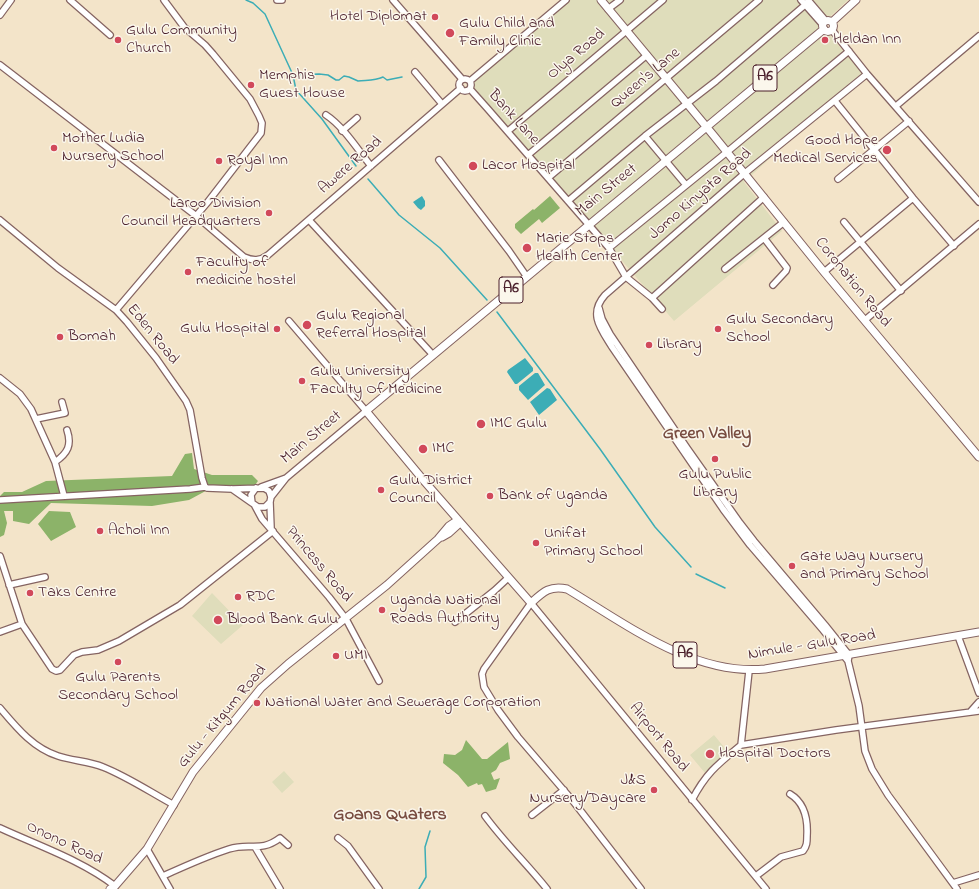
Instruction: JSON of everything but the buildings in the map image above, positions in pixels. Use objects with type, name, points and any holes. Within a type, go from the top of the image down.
[{"type":"main road","name":"Coronation Road","points":[[601,0],[706,126],[824,272],[979,457]]},
{"type":"main road","name":"A6","points":[[706,126],[856,0]]},
{"type":"main road","points":[[826,24],[834,25],[832,30]]},
{"type":"main road","name":"Main Street","points":[[366,411],[706,126]]},
{"type":"main road","points":[[366,411],[451,512],[531,603]]},
{"type":"main road","points":[[451,512],[449,529],[468,531]]},
{"type":"main road","name":"Gulu - Kitgum Road","points":[[113,887],[147,848],[193,772],[261,688],[288,664],[387,585],[459,521]]},
{"type":"main road","name":"Nimule - Gulu Road","points":[[531,603],[548,589],[554,587],[567,589],[650,639],[673,651],[725,668],[749,671],[765,670],[846,657],[979,632]]},
{"type":"street","points":[[0,15],[11,0]]},
{"type":"street","points":[[70,0],[110,36]]},
{"type":"street","points":[[116,310],[195,215],[207,203],[261,133],[262,123],[250,99],[205,45],[184,27],[164,0]]},
{"type":"street","points":[[277,0],[282,0]]},
{"type":"street","points":[[393,0],[462,79]]},
{"type":"street","points":[[470,81],[566,0]]},
{"type":"street","points":[[608,9],[620,0]]},
{"type":"street","name":"Olya Road","points":[[508,131],[663,0]]},
{"type":"street","name":"Queen's Lane","points":[[548,178],[760,0]]},
{"type":"street","points":[[568,201],[645,136],[716,81],[804,2],[826,24]]},
{"type":"street","points":[[832,30],[867,74],[979,202]]},
{"type":"street","points":[[896,106],[979,36]]},
{"type":"street","points":[[609,248],[849,51]]},
{"type":"street","points":[[528,155],[646,55]]},
{"type":"street","points":[[0,65],[195,215]]},
{"type":"street","points":[[416,72],[442,104]]},
{"type":"street","name":"Jomo Kinyata Road","points":[[846,657],[825,625],[754,541],[706,479],[610,334],[602,319],[598,304],[605,295],[744,173],[867,74]]},
{"type":"street","points":[[467,78],[470,81],[472,85],[470,89],[466,91],[461,88],[459,84],[462,79],[467,78]]},
{"type":"street","name":"Awere Road","points":[[195,215],[244,257],[250,260],[256,260],[268,255],[461,88]]},
{"type":"street","name":"Bank Lane","points":[[470,89],[609,248],[626,277]]},
{"type":"street","points":[[835,101],[913,198],[954,246]]},
{"type":"street","points":[[326,115],[342,131],[371,166]]},
{"type":"street","points":[[342,131],[357,118]]},
{"type":"street","points":[[838,179],[909,121]]},
{"type":"street","points":[[645,136],[686,185]]},
{"type":"street","points":[[440,160],[527,277]]},
{"type":"street","points":[[652,298],[764,197]]},
{"type":"street","points":[[824,272],[913,198]]},
{"type":"street","name":"Eden Road","points":[[0,220],[58,268],[116,310],[152,353],[188,406],[193,420],[202,478],[205,487]]},
{"type":"street","points":[[309,220],[433,355]]},
{"type":"street","points":[[725,269],[784,222]]},
{"type":"street","points":[[844,222],[901,291]]},
{"type":"street","points":[[865,320],[979,224]]},
{"type":"street","points":[[764,238],[787,268],[773,285]]},
{"type":"street","points":[[626,277],[652,298],[662,309]]},
{"type":"street","points":[[289,321],[366,411]]},
{"type":"street","points":[[0,378],[20,394],[36,419],[56,462],[64,496]]},
{"type":"street","points":[[36,419],[65,412],[62,402]]},
{"type":"street","name":"Main Street","points":[[286,478],[366,411]]},
{"type":"street","points":[[56,462],[68,448],[70,439],[68,430]]},
{"type":"street","points":[[232,489],[261,508],[268,505],[270,499],[286,478]]},
{"type":"street","points":[[0,500],[205,487],[232,489],[258,488],[286,478]]},
{"type":"street","points":[[0,556],[22,624],[52,669],[56,671],[60,670],[74,655],[82,652],[98,650],[118,641],[180,605],[272,529],[269,491],[258,488]]},
{"type":"street","points":[[253,504],[251,495],[258,488]]},
{"type":"street","name":"Princess Road","points":[[253,504],[262,519],[272,529],[346,619],[379,681]]},
{"type":"street","points":[[9,585],[45,577]]},
{"type":"street","points":[[455,622],[508,578]]},
{"type":"street","points":[[531,603],[484,669],[482,674],[484,687],[498,710],[518,737],[564,790],[641,889]]},
{"type":"street","name":"Airport Road","points":[[531,603],[766,889]]},
{"type":"street","points":[[0,632],[22,624]]},
{"type":"street","points":[[958,636],[979,693]]},
{"type":"street","points":[[846,657],[852,676],[867,758],[881,784],[957,889]]},
{"type":"street","points":[[741,745],[749,671]]},
{"type":"street","points":[[971,711],[979,702]]},
{"type":"street","points":[[0,708],[29,739],[44,750],[58,756],[102,766],[174,805]]},
{"type":"street","points":[[692,800],[705,778],[713,769],[741,745],[979,711]]},
{"type":"street","points":[[532,815],[564,790]]},
{"type":"street","points":[[756,876],[781,857],[797,854],[803,851],[807,845],[808,825],[806,813],[795,797],[790,794]]},
{"type":"street","points":[[485,816],[512,850],[547,889]]},
{"type":"street","name":"Onono Road","points":[[0,828],[99,874],[113,887]]},
{"type":"street","points":[[163,876],[230,849],[267,846],[280,838],[288,845]]},
{"type":"street","points":[[338,838],[348,846],[379,889]]},
{"type":"street","points":[[255,846],[280,889]]},
{"type":"street","points":[[147,848],[170,889]]},
{"type":"street","points":[[953,883],[979,875]]},
{"type":"shaded area","points":[[571,0],[848,0],[821,25],[863,74],[744,182],[782,231],[674,321],[472,87],[473,83]]},
{"type":"shaded area","name":"Blood Bank Gulu","points":[[212,593],[243,625],[221,644],[192,616]]},
{"type":"shaded area","name":"Hospital Doctors","points":[[714,735],[729,753],[705,773],[690,755]]},
{"type":"shaded area","points":[[284,771],[294,782],[282,793],[272,782]]},
{"type":"green space","points":[[550,196],[560,208],[542,223],[539,219],[521,234],[515,228],[515,224]]},
{"type":"green space","points":[[192,453],[194,469],[212,475],[252,475],[258,481],[255,485],[213,487],[189,500],[152,506],[51,503],[29,524],[13,521],[13,511],[4,511],[7,523],[4,535],[0,537],[0,496],[4,492],[22,492],[46,481],[172,476],[185,454]]},
{"type":"green space","points":[[49,511],[70,512],[76,527],[51,541],[38,524]]},
{"type":"green space","points":[[466,740],[482,759],[487,759],[508,742],[510,759],[500,763],[496,770],[491,773],[494,780],[500,778],[496,789],[486,792],[482,784],[478,785],[477,783],[468,787],[458,775],[443,763],[444,754],[455,755],[462,750]]},
{"type":"water","points":[[422,196],[425,201],[425,206],[421,210],[413,202]]},
{"type":"water","points":[[525,358],[533,368],[533,371],[515,384],[507,372]]},
{"type":"water","points":[[535,373],[538,373],[545,385],[528,400],[519,390],[519,386]]},
{"type":"water","points":[[547,388],[550,389],[557,400],[539,415],[530,402]]},
{"type":"waterway","points":[[246,0],[253,3],[265,14],[293,75],[296,90],[322,119],[356,166]]},
{"type":"waterway","points":[[293,75],[328,75],[336,80],[339,80],[344,76],[358,81],[374,80],[383,77],[387,80],[402,77]]},
{"type":"waterway","points":[[368,179],[399,215],[440,248],[487,300]]},
{"type":"waterway","points":[[497,312],[600,449],[655,527],[691,567]]},
{"type":"waterway","points":[[696,574],[725,588]]},
{"type":"waterway","points":[[419,889],[426,877],[425,847],[430,831]]},
{"type":"place","name":"Hotel Diplomat","points":[[435,17]]},
{"type":"place","name":"Gulu Child and Family Clinic","points":[[450,33]]},
{"type":"place","name":"Gulu Community Church","points":[[118,40]]},
{"type":"place","name":"Heldan Inn","points":[[825,40]]},
{"type":"place","name":"Memphis Guest House","points":[[251,85]]},
{"type":"place","name":"Mother Ludia Nursery School","points":[[54,148]]},
{"type":"place","name":"Good Hope Medical Services","points":[[887,150]]},
{"type":"place","name":"Royal Inn","points":[[219,161]]},
{"type":"place","name":"Lacor Hospital","points":[[473,166]]},
{"type":"place","name":"Laroo Division Council Headquarters","points":[[269,213]]},
{"type":"place","name":"Marie Stops Health Center","points":[[527,248]]},
{"type":"place","name":"Faculty of medicine hostel","points":[[188,272]]},
{"type":"place","name":"Gulu Regional Referral Hospital","points":[[307,325]]},
{"type":"place","name":"Gulu Hospital","points":[[277,329]]},
{"type":"place","name":"Gulu Secondary School","points":[[718,329]]},
{"type":"place","name":"Bomah","points":[[60,337]]},
{"type":"place","name":"Library","points":[[649,345]]},
{"type":"place","name":"Gulu University Faculty Of Medicine","points":[[302,381]]},
{"type":"place","name":"IMC Gulu","points":[[481,424]]},
{"type":"place","name":"IMC","points":[[423,449]]},
{"type":"place","name":"Gulu Public Library","points":[[715,459]]},
{"type":"place","name":"Gulu District Council","points":[[381,490]]},
{"type":"place","name":"Bank of Uganda","points":[[490,496]]},
{"type":"place","name":"Acholi Inn","points":[[100,531]]},
{"type":"place","name":"Unifat Primary School","points":[[536,543]]},
{"type":"place","name":"Gate Way Nursery and Primary School","points":[[792,566]]},
{"type":"place","name":"Taks Centre","points":[[30,593]]},
{"type":"place","name":"RDC","points":[[238,597]]},
{"type":"place","name":"Uganda National Roads Authority","points":[[382,610]]},
{"type":"place","name":"Blood Bank Gulu","points":[[218,620]]},
{"type":"place","name":"UMI","points":[[336,656]]},
{"type":"place","name":"Gulu Parents Secondary School","points":[[118,662]]},
{"type":"place","name":"National Water and Sewerage Corporation","points":[[257,703]]},
{"type":"place","name":"Hospital Doctors","points":[[710,754]]},
{"type":"place","name":"J&S Nursery/Daycare","points":[[654,790]]},
{"type":"district","name":"Green Valley","points":[[707,435]]},
{"type":"district","name":"Goans Quaters","points":[[390,816]]}]
